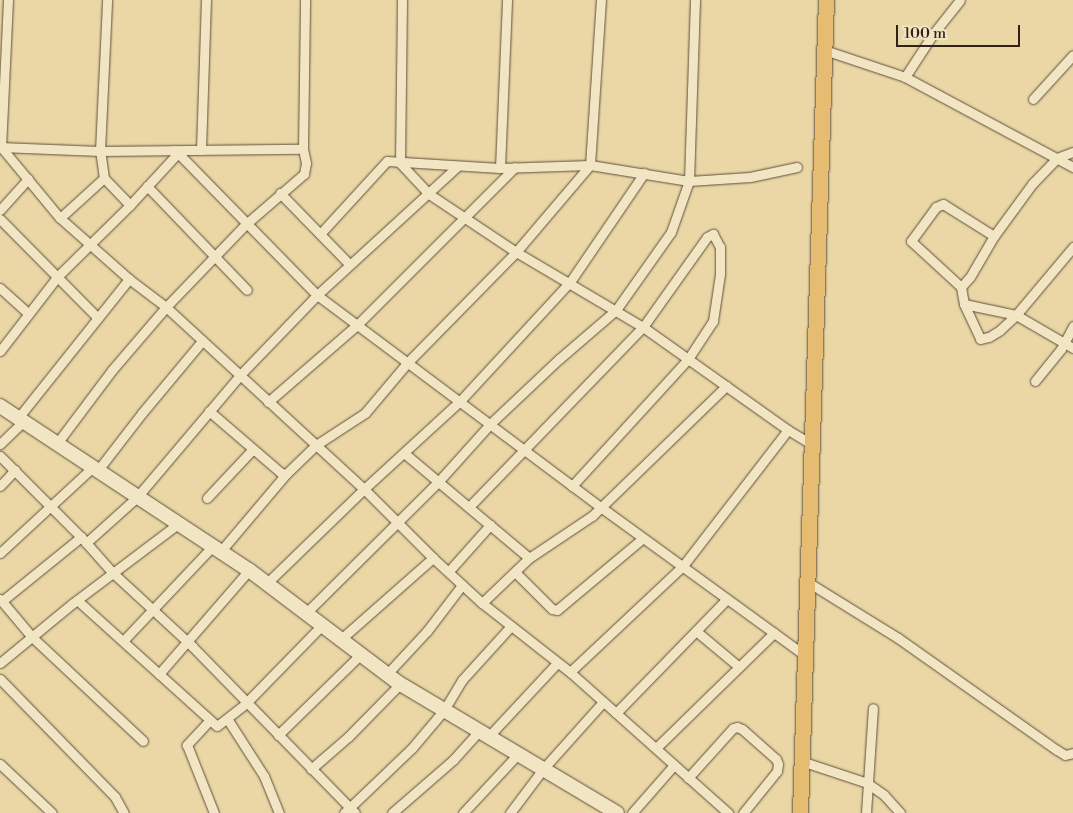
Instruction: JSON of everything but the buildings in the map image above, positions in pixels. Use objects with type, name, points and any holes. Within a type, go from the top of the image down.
[{"type":"main road","points":[[800,813],[826,0]]},
{"type":"street","points":[[8,0],[1,147],[60,218],[129,279],[166,307],[364,488],[433,558],[482,603],[570,672],[728,813]]},
{"type":"street","points":[[107,0],[100,151],[104,178],[130,205]]},
{"type":"street","points":[[201,150],[206,0]]},
{"type":"street","points":[[58,442],[112,370],[166,307],[246,224],[304,174],[306,163],[303,149],[305,0]]},
{"type":"street","points":[[402,0],[400,163],[429,194],[464,219],[643,327],[788,430],[811,444]]},
{"type":"street","points":[[500,168],[507,0]]},
{"type":"street","points":[[123,641],[151,609],[216,550],[316,444],[365,413],[408,362],[516,252],[590,165],[601,0]]},
{"type":"street","points":[[306,613],[438,482],[490,424],[559,359],[616,310],[671,232],[689,181],[695,0]]},
{"type":"street","points":[[905,77],[932,34],[960,0]]},
{"type":"street","points":[[824,50],[905,77],[1073,167]]},
{"type":"street","points":[[1033,99],[1073,54]]},
{"type":"street","points":[[1,147],[176,152],[303,149]]},
{"type":"street","points":[[0,351],[58,276],[130,205],[176,152]]},
{"type":"street","points":[[176,152],[318,295],[572,486],[804,655]]},
{"type":"street","points":[[961,288],[970,277],[994,236],[1032,184],[1057,158],[1073,152]]},
{"type":"street","points":[[320,234],[387,161],[500,168],[590,165],[689,181],[750,177],[797,167]]},
{"type":"street","points":[[143,741],[32,637],[1,600],[137,498],[240,375],[349,264],[458,166]]},
{"type":"street","points":[[268,402],[357,325],[515,167]]},
{"type":"street","points":[[267,583],[364,488],[460,401],[570,282],[644,173]]},
{"type":"street","points":[[60,218],[104,178]]},
{"type":"street","points":[[0,210],[28,179]]},
{"type":"street","points":[[147,186],[247,290]]},
{"type":"street","points":[[280,193],[349,264]]},
{"type":"street","points":[[994,236],[943,204],[936,207],[911,241],[961,288],[964,304],[980,339],[1000,330],[1016,315],[1073,247]]},
{"type":"street","points":[[0,219],[98,318]]},
{"type":"street","points":[[469,506],[525,451],[643,327],[707,237],[713,234],[720,247],[720,274],[713,321],[688,359],[572,486]]},
{"type":"street","points":[[0,444],[21,420],[129,279]]},
{"type":"street","points":[[0,288],[28,313]]},
{"type":"street","points":[[964,304],[1016,315],[1069,340],[1073,348]]},
{"type":"street","points":[[1035,381],[1069,340],[1073,326]]},
{"type":"street","points":[[0,553],[96,469],[202,340]]},
{"type":"street","points":[[482,603],[529,558],[576,529],[602,508],[726,386]]},
{"type":"street","points":[[0,406],[58,442],[137,498],[249,570],[400,684],[484,733],[609,811]]},
{"type":"street","points":[[209,411],[281,473],[286,474]]},
{"type":"street","points":[[570,672],[682,567],[788,430]]},
{"type":"street","points":[[207,498],[253,449]]},
{"type":"street","points":[[404,453],[529,558]]},
{"type":"street","points":[[0,456],[113,573],[186,641],[349,811],[412,748],[444,710],[462,680],[511,626]]},
{"type":"street","points":[[0,486],[15,470]]},
{"type":"street","points":[[0,663],[77,600],[178,524]]},
{"type":"street","points":[[449,571],[490,526]]},
{"type":"street","points":[[515,572],[552,609],[557,610],[643,538]]},
{"type":"street","points":[[340,639],[433,558]]},
{"type":"street","points":[[159,674],[249,570]]},
{"type":"street","points":[[806,580],[898,638],[1057,750],[1065,755],[1073,753]]},
{"type":"street","points":[[387,674],[427,631],[462,585]]},
{"type":"street","points":[[616,713],[727,599]]},
{"type":"street","points":[[77,600],[209,721],[218,726],[228,720],[246,703],[322,625]]},
{"type":"street","points":[[696,631],[739,668]]},
{"type":"street","points":[[656,748],[774,633]]},
{"type":"street","points":[[278,735],[361,654]]},
{"type":"street","points":[[392,813],[484,733],[557,663]]},
{"type":"street","points":[[0,679],[115,797],[124,813]]},
{"type":"street","points":[[310,769],[348,737],[400,684]]},
{"type":"street","points":[[510,813],[543,769],[603,702]]},
{"type":"street","points":[[866,813],[872,708]]},
{"type":"street","points":[[228,720],[264,776],[279,813]]},
{"type":"street","points":[[209,721],[187,745],[214,813]]},
{"type":"street","points":[[688,778],[732,728],[742,729],[776,758],[778,764],[778,771],[743,813]]},
{"type":"street","points":[[463,813],[518,754]]},
{"type":"street","points":[[801,761],[867,783],[884,795],[900,813]]},
{"type":"street","points":[[0,764],[52,813]]},
{"type":"street","points":[[632,813],[674,765]]}]
